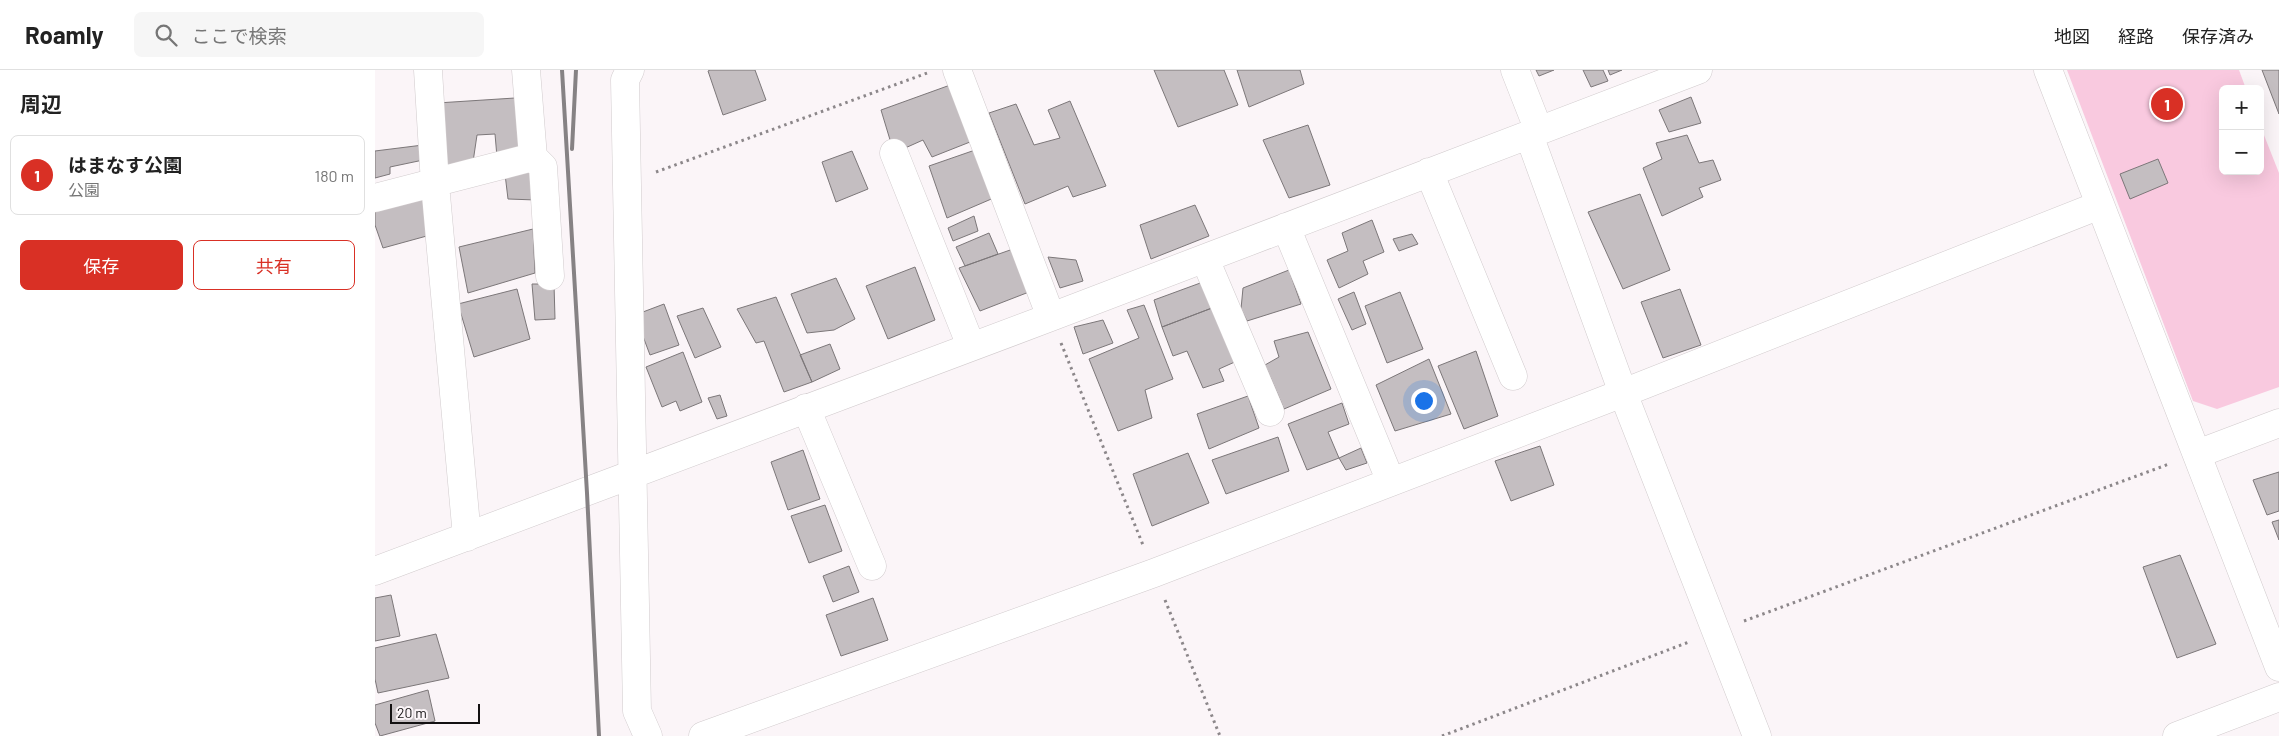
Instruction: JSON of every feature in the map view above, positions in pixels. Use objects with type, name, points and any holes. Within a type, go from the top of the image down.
[{"type":"street","points":[[428,70],[435,184],[467,537]]},
{"type":"street","points":[[526,70],[533,157],[543,167],[550,276]]},
{"type":"street","points":[[631,70],[625,80],[625,184],[637,711],[648,736]]},
{"type":"street","points":[[957,70],[1051,317]]},
{"type":"street","points":[[1515,70],[1534,133],[1623,392],[1757,736]]},
{"type":"street","points":[[375,571],[1205,259],[1696,70]]},
{"type":"street","points":[[2048,70],[2279,667]]},
{"type":"street","points":[[894,153],[971,346]]},
{"type":"street","points":[[375,198],[435,184],[533,157]]},
{"type":"street","points":[[1429,172],[1513,376]]},
{"type":"street","points":[[703,736],[1154,572],[1391,482],[2100,204]]},
{"type":"street","points":[[1286,228],[1391,482]]},
{"type":"street","points":[[1205,259],[1270,412]]},
{"type":"street","points":[[807,408],[873,566]]},
{"type":"street","points":[[2197,454],[2279,423]]},
{"type":"street","points":[[2177,736],[2279,696]]},
{"type":"path","points":[[625,184],[937,70]]},
{"type":"path","points":[[1051,317],[1220,736]]},
{"type":"path","points":[[1442,736],[1716,631],[2197,454]]},
{"type":"shaded area","points":[[2067,70],[2239,70],[2245,85],[2219,85],[2219,175],[2264,175],[2264,135],[2279,173],[2279,387],[2217,409],[2193,401]]},
{"type":"building","points":[[755,70],[766,100],[723,115],[708,71]]},
{"type":"building","points":[[1154,70],[1224,70],[1238,105],[1178,127]]},
{"type":"building","points":[[1237,70],[1300,70],[1304,84],[1249,107]]},
{"type":"building","points":[[1536,70],[1554,70],[1539,76]]},
{"type":"building","points":[[1583,70],[1603,70],[1608,81],[1591,87]]},
{"type":"building","points":[[1608,70],[1622,70],[1610,75]]},
{"type":"building","points":[[2262,70],[2279,70],[2279,114]]},
{"type":"building","points":[[953,84],[970,142],[932,157],[923,140],[894,153],[881,110]]},
{"type":"building","points":[[1691,97],[1701,123],[1669,132],[1659,110]]},
{"type":"building","points":[[515,98],[521,149],[497,157],[495,134],[477,135],[473,162],[445,173],[437,103]]},
{"type":"building","points":[[1070,101],[1106,186],[1073,197],[1068,186],[1025,204],[989,113],[1016,104],[1034,145],[1060,138],[1048,110]]},
{"type":"building","points":[[1308,125],[1330,185],[1289,198],[1263,140]]},
{"type":"building","points":[[1687,135],[1699,163],[1713,160],[1721,180],[1699,188],[1703,197],[1662,216],[1643,168],[1662,159],[1656,143]]},
{"type":"building","points":[[423,145],[428,159],[390,167],[390,174],[375,178],[375,151]]},
{"type":"building","points":[[978,149],[996,197],[947,218],[929,166]]},
{"type":"building","points":[[852,151],[868,189],[836,202],[822,162]]},
{"type":"building","points":[[2158,159],[2168,183],[2130,199],[2120,174]]},
{"type":"building","points":[[535,171],[536,200],[508,199],[505,174]]},
{"type":"building","points":[[1640,194],[1670,270],[1623,289],[1588,212]]},
{"type":"building","points":[[422,197],[434,234],[383,248],[375,225],[375,208]]},
{"type":"building","points":[[1195,205],[1209,236],[1151,259],[1140,225]]},
{"type":"building","points":[[974,216],[978,231],[953,241],[948,228]]},
{"type":"building","points":[[1372,220],[1384,252],[1363,261],[1368,274],[1339,288],[1327,260],[1348,251],[1342,233]]},
{"type":"building","points":[[533,229],[535,273],[468,293],[459,247]]},
{"type":"building","points":[[989,233],[998,254],[965,266],[956,247]]},
{"type":"building","points":[[1412,234],[1418,244],[1399,251],[1393,239]]},
{"type":"building","points":[[1013,249],[1029,292],[980,311],[959,268]]},
{"type":"building","points":[[1048,257],[1076,260],[1083,281],[1060,288]]},
{"type":"building","points":[[915,267],[935,320],[888,339],[866,286]]},
{"type":"building","points":[[1289,270],[1301,304],[1247,321],[1241,309],[1243,288]]},
{"type":"building","points":[[836,278],[855,319],[834,330],[807,333],[791,294]]},
{"type":"building","points":[[1203,282],[1212,308],[1162,327],[1154,300]]},
{"type":"building","points":[[532,284],[554,284],[555,319],[535,320]]},
{"type":"building","points":[[517,289],[530,339],[474,357],[458,304]]},
{"type":"building","points":[[1680,289],[1701,345],[1663,358],[1641,302]]},
{"type":"building","points":[[1354,292],[1366,324],[1352,330],[1338,299]]},
{"type":"building","points":[[1400,292],[1423,349],[1387,363],[1365,306]]},
{"type":"building","points":[[776,297],[812,382],[784,392],[764,341],[756,343],[737,309]]},
{"type":"building","points":[[664,304],[679,345],[650,355],[635,315]]},
{"type":"building","points":[[1144,305],[1173,379],[1145,390],[1152,418],[1118,431],[1089,359],[1139,338],[1127,310]]},
{"type":"building","points":[[703,308],[721,347],[695,358],[677,316]]},
{"type":"building","points":[[1212,308],[1237,361],[1219,369],[1224,381],[1203,388],[1187,351],[1173,356],[1162,327]]},
{"type":"building","points":[[1103,320],[1113,343],[1083,354],[1074,327]]},
{"type":"building","points":[[1308,332],[1331,389],[1284,409],[1265,365],[1279,357],[1274,341]]},
{"type":"building","points":[[830,344],[840,369],[812,382],[800,355]]},
{"type":"building","points":[[1476,351],[1498,416],[1464,429],[1438,366]]},
{"type":"building","points":[[683,352],[702,402],[680,411],[676,401],[662,407],[646,367]]},
{"type":"building","points":[[1429,359],[1451,414],[1395,431],[1376,385]]},
{"type":"building","points":[[720,395],[727,416],[717,419],[708,398]]},
{"type":"building","points":[[1248,396],[1259,428],[1209,449],[1197,414]]},
{"type":"building","points":[[1342,403],[1349,424],[1328,432],[1339,458],[1307,470],[1288,424]]},
{"type":"building","points":[[1278,437],[1289,471],[1226,494],[1212,460]]},
{"type":"building","points":[[1540,446],[1554,485],[1511,501],[1495,461]]},
{"type":"building","points":[[1361,448],[1367,463],[1346,470],[1339,458]]},
{"type":"building","points":[[803,450],[820,499],[788,510],[771,462]]},
{"type":"building","points":[[1188,453],[1209,503],[1152,526],[1133,474]]},
{"type":"building","points":[[2279,472],[2279,511],[2267,515],[2253,480]]},
{"type":"building","points":[[825,505],[842,551],[809,563],[791,516]]},
{"type":"building","points":[[2279,520],[2279,540],[2272,522]]},
{"type":"building","points":[[2180,555],[2216,644],[2177,658],[2143,567]]},
{"type":"building","points":[[849,566],[859,592],[833,602],[823,576]]},
{"type":"building","points":[[391,595],[400,636],[375,641],[375,598]]},
{"type":"building","points":[[873,598],[888,640],[841,656],[826,615]]},
{"type":"building","points":[[436,634],[449,678],[378,693],[375,679],[375,648]]},
{"type":"building","points":[[428,690],[435,721],[380,736],[375,723],[375,705]]},
{"type":"railway","points":[[562,70],[599,736]]},
{"type":"railway","points":[[572,149],[576,70]]},
{"type":"place","name":"はまなす公園","points":[[2167,104]]}]
